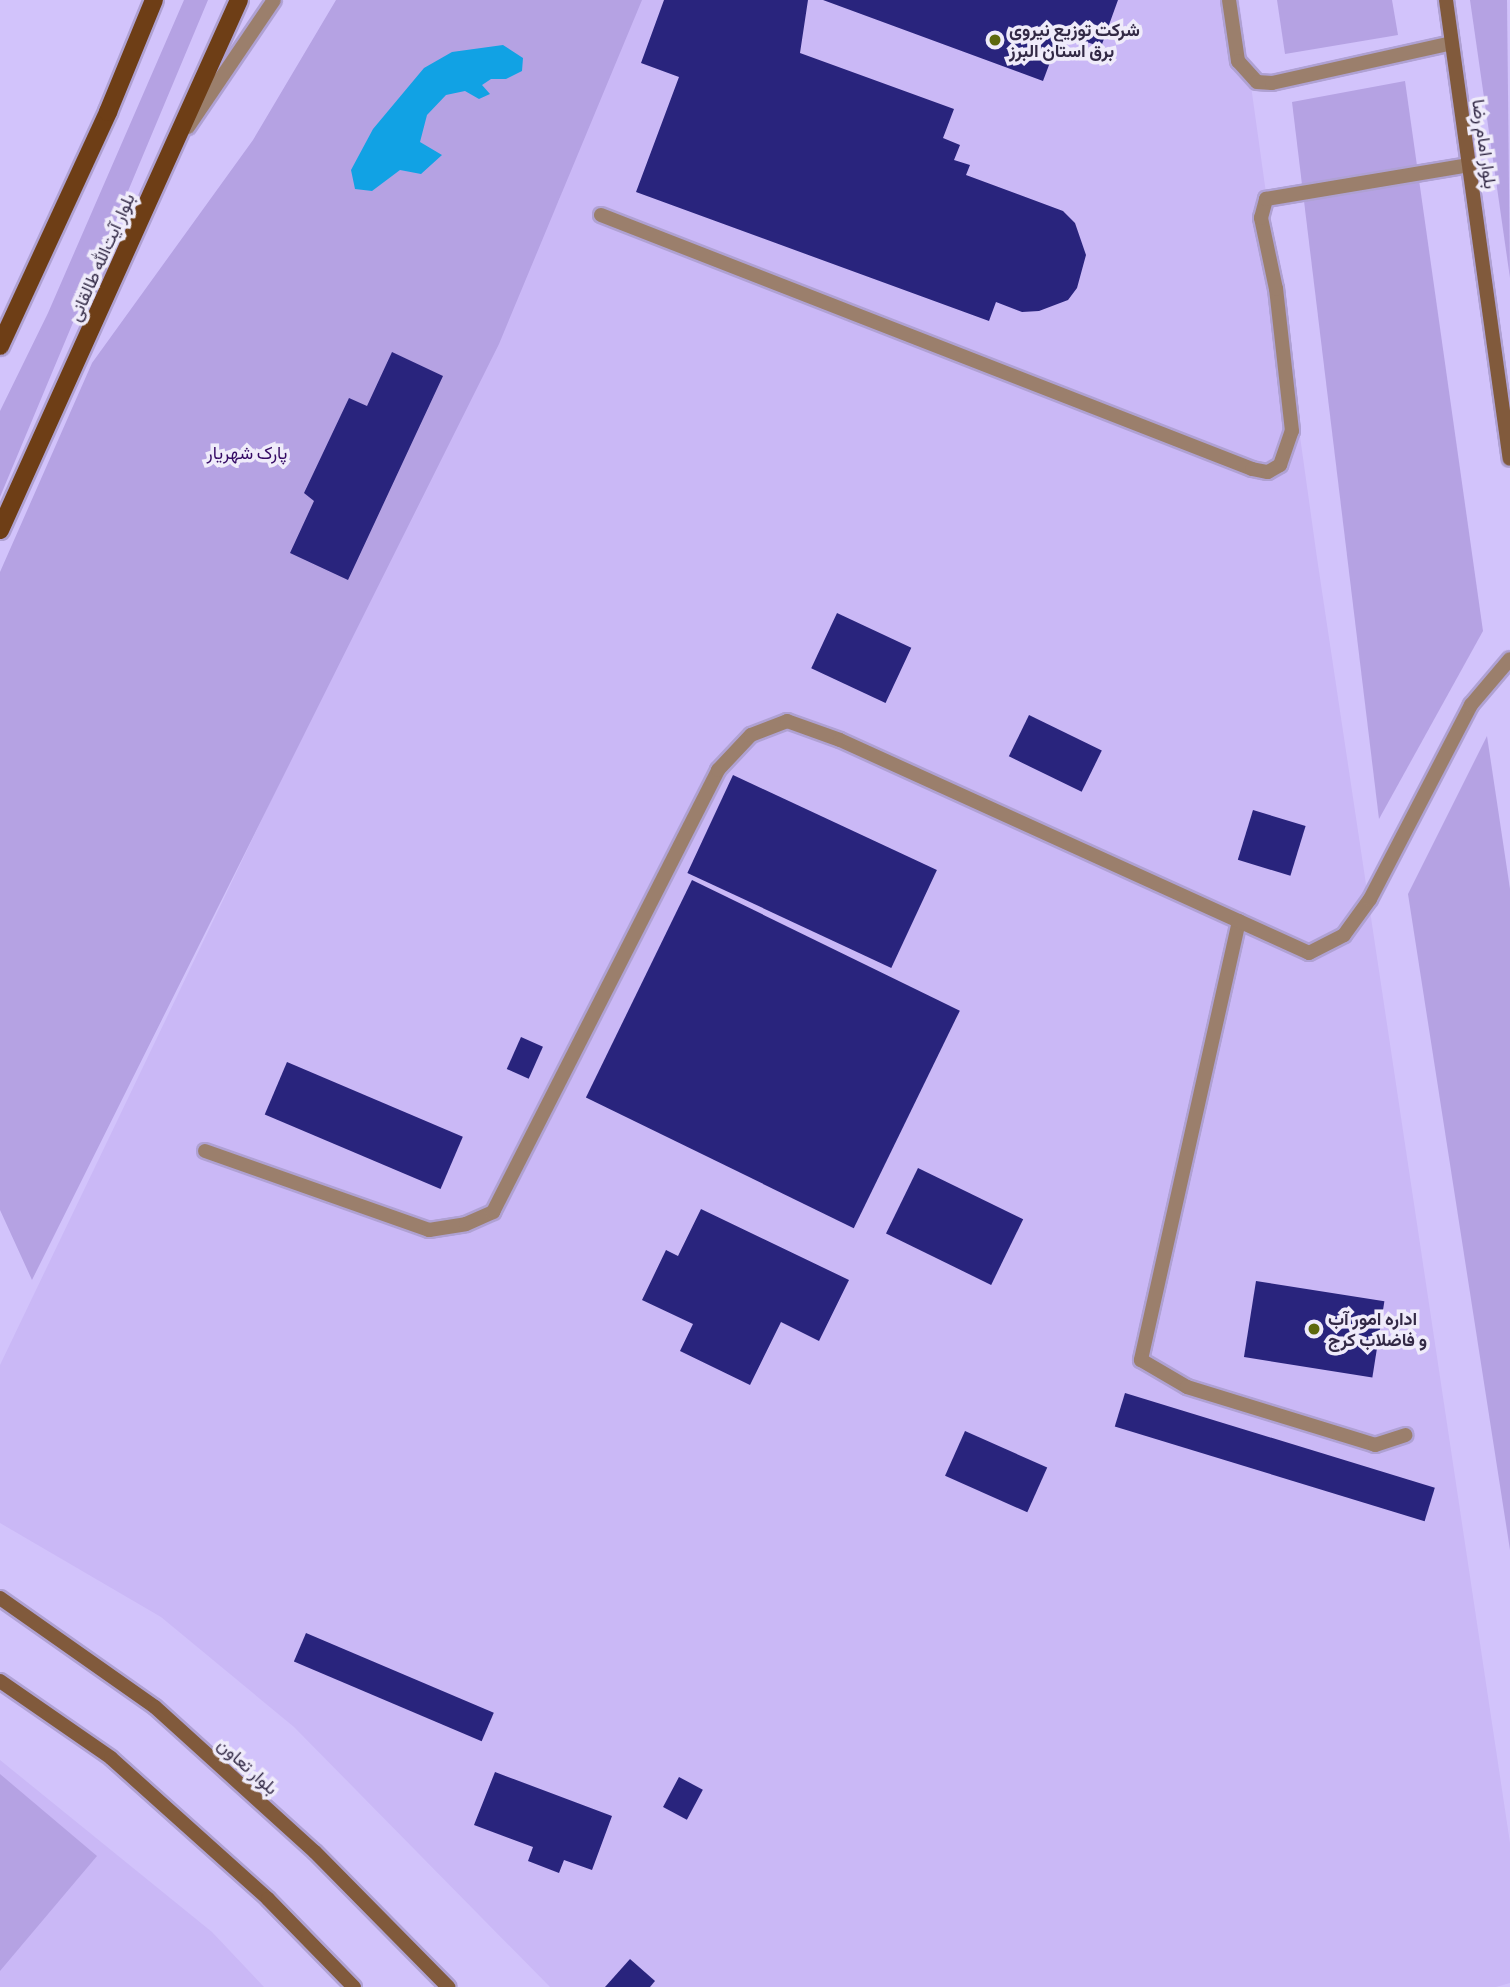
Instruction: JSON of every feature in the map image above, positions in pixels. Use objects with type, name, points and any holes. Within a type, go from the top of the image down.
[{"type":"main road","points":[[0,346],[108,112],[154,0]]},
{"type":"main road","name":"بلوار آیت‌الله طالقانی","points":[[0,530],[239,0]]},
{"type":"main road","name":"بلوار امام رضا","points":[[1446,0],[1510,459]]},
{"type":"main road","name":"بلوار تعاون","points":[[0,1598],[155,1707],[315,1852],[448,1987]]},
{"type":"main road","points":[[0,1681],[111,1758],[268,1899],[354,1987]]},
{"type":"lane","points":[[174,149],[274,0]]},
{"type":"lane","points":[[1229,0],[1238,61],[1256,82],[1272,83],[1452,43]]},
{"type":"lane","points":[[601,215],[1252,469],[1268,472],[1280,465],[1292,431],[1276,289],[1261,218],[1266,199],[1469,165]]},
{"type":"lane","points":[[205,1151],[429,1230],[466,1224],[493,1212],[718,770],[751,735],[787,722],[840,740],[1309,953],[1344,935],[1406,833],[1471,705],[1510,659]]},
{"type":"lane","points":[[1238,921],[1141,1360],[1186,1387],[1375,1445],[1405,1435]]},
{"type":"shaded area","points":[[630,0],[1239,0],[1317,558],[1510,1843],[1510,1983],[1496,1987],[550,1987],[294,1727],[161,1617],[0,1523],[0,1365],[559,200]]},
{"type":"shaded area","points":[[0,1760],[212,1932],[264,1987],[0,1987]]},
{"type":"green space","points":[[184,0],[208,0],[0,497],[0,411],[48,313]]},
{"type":"green space","name":"پارک شهریار","points":[[336,0],[642,0],[499,344],[32,1280],[0,1210],[0,572],[92,363],[253,140]]},
{"type":"green space","points":[[1277,0],[1392,0],[1398,35],[1285,54]]},
{"type":"green space","points":[[1470,0],[1507,0],[1510,278]]},
{"type":"green space","points":[[1405,81],[1483,631],[1379,819],[1292,102]]},
{"type":"green space","points":[[1487,736],[1510,889],[1510,1550],[1408,894]]},
{"type":"green space","points":[[0,1774],[97,1856],[0,1971]]},
{"type":"water","points":[[503,45],[523,58],[522,71],[506,79],[491,79],[482,85],[490,94],[479,99],[465,91],[446,95],[427,115],[420,142],[442,155],[421,174],[400,170],[372,191],[355,189],[351,170],[373,129],[424,68],[452,52]]},
{"type":"building","points":[[664,0],[808,0],[800,53],[954,109],[943,138],[960,145],[954,160],[970,165],[966,175],[1063,211],[1075,223],[1086,255],[1077,288],[1068,300],[1039,311],[1022,312],[996,302],[989,321],[636,192],[679,77],[641,63]]},
{"type":"building","name":"شرکت توزیع نیروی برق استان البرز","points":[[823,0],[1118,0],[1101,47],[1061,33],[1043,81]]},
{"type":"building","points":[[392,352],[443,376],[348,580],[290,553],[314,501],[304,493],[349,398],[367,406]]},
{"type":"building","points":[[837,613],[911,648],[886,703],[811,668]]},
{"type":"building","points":[[1029,715],[1102,751],[1082,792],[1009,756]]},
{"type":"building","points":[[733,775],[937,870],[891,968],[687,873]]},
{"type":"building","points":[[1253,810],[1306,826],[1290,876],[1238,860]]},
{"type":"building","points":[[692,880],[960,1011],[854,1228],[586,1098]]},
{"type":"building","points":[[521,1037],[543,1047],[529,1079],[507,1069]]},
{"type":"building","points":[[287,1062],[463,1137],[441,1189],[265,1114]]},
{"type":"building","points":[[918,1168],[1023,1219],[991,1285],[886,1234]]},
{"type":"building","points":[[701,1209],[849,1280],[819,1341],[781,1322],[750,1385],[680,1351],[693,1324],[642,1300],[666,1250],[678,1256]]},
{"type":"building","name":"اداره امور آب و فاضلاب کرج","points":[[1256,1281],[1384,1301],[1372,1377],[1244,1357]]},
{"type":"building","points":[[1125,1393],[1435,1488],[1425,1521],[1115,1426]]},
{"type":"building","points":[[965,1431],[1047,1468],[1027,1512],[945,1476]]},
{"type":"building","points":[[306,1633],[494,1713],[482,1741],[294,1662]]},
{"type":"building","points":[[495,1772],[612,1816],[592,1870],[564,1860],[559,1873],[528,1861],[533,1847],[474,1825]]},
{"type":"building","points":[[679,1777],[703,1790],[687,1820],[663,1807]]},
{"type":"building","points":[[630,1959],[655,1981],[650,1987],[605,1987]]},
{"type":"place","name":"شرکت توزیع نیروی برق استان البرز","points":[[995,40]]},
{"type":"place","name":"اداره امور آب و فاضلاب کرج","points":[[1314,1329]]}]
